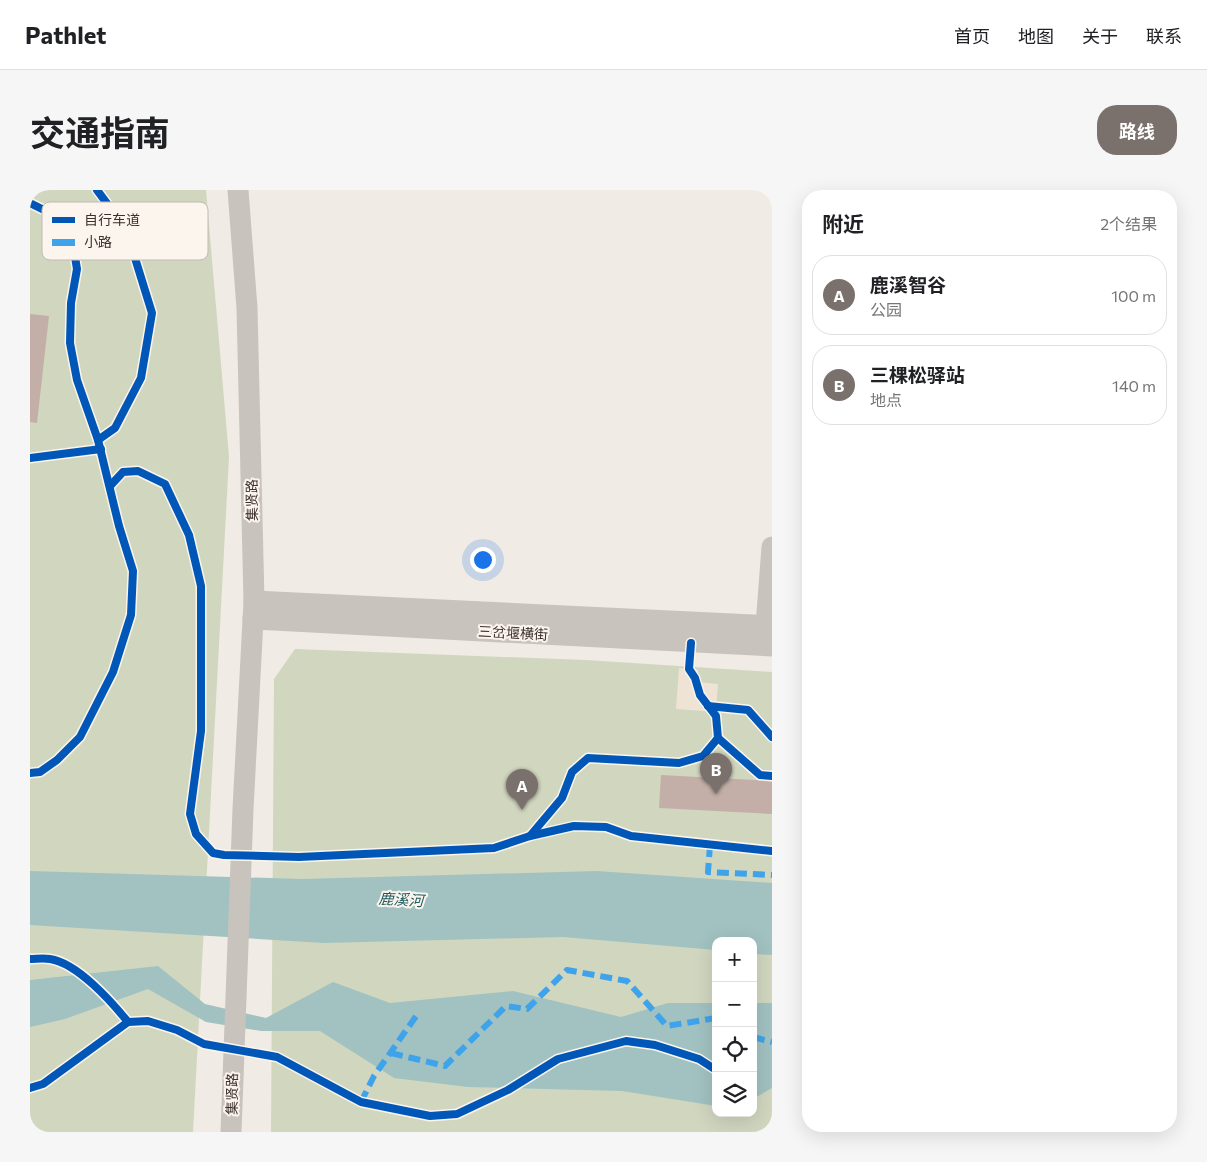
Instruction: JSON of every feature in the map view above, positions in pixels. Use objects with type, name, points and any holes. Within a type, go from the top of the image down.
[{"type":"street","name":"集贤路","points":[[231,1132],[232,1056],[254,610],[248,327],[238,190]]},
{"type":"street","points":[[768,636],[772,547]]},
{"type":"street","name":"三岔堰横街","points":[[254,610],[768,636]]},
{"type":"green space","points":[[30,190],[206,190],[207,202],[42,202],[42,260],[208,260],[208,213],[229,457],[193,1132],[30,1132]]},
{"type":"green space","points":[[295,649],[586,660],[772,672],[772,1132],[271,1132],[274,679]]},
{"type":"shaded area","points":[[679,668],[698,670],[698,682],[718,684],[716,712],[676,709]]},
{"type":"water","name":"鹿溪河","points":[[30,871],[302,879],[597,871],[772,883],[772,955],[757,954],[757,937],[712,937],[712,950],[563,937],[324,943],[30,925]]},
{"type":"water","points":[[158,966],[205,1004],[266,1018],[333,982],[390,1003],[513,991],[621,1017],[668,1003],[712,1003],[712,1105],[622,1091],[468,1087],[394,1078],[320,1031],[261,1031],[206,1022],[148,989],[65,1019],[30,1027],[30,980]]},
{"type":"water","points":[[757,1003],[772,1003],[772,1088],[757,1097]]},
{"type":"building","points":[[30,314],[49,316],[37,423],[30,422]]},
{"type":"building","points":[[661,775],[772,781],[772,814],[659,808]]},
{"type":"marked path","points":[[710,845],[708,872],[772,875]]},
{"type":"marked path","points":[[391,1053],[445,1066],[506,1006],[527,1009],[567,970],[627,981],[667,1026],[712,1019]]},
{"type":"marked path","points":[[361,1102],[374,1076],[419,1012]]},
{"type":"marked path","points":[[757,1038],[772,1042]]},
{"type":"cycle path","points":[[97,190],[106,202]]},
{"type":"cycle path","points":[[30,203],[42,209]]},
{"type":"cycle path","points":[[30,773],[40,772],[57,760],[80,737],[113,672],[131,615],[133,571],[119,526],[98,440],[77,380],[70,343],[71,303],[77,269],[76,260]]},
{"type":"cycle path","points":[[98,440],[115,428],[141,378],[152,313],[136,260]]},
{"type":"cycle path","points":[[30,458],[101,449]]},
{"type":"cycle path","points":[[110,486],[123,472],[138,471],[165,484],[189,535],[201,586],[201,731],[190,814],[196,834],[213,853],[299,857],[494,848],[530,836],[574,826],[606,827],[631,836],[772,851]]},
{"type":"cycle path","points":[[691,643],[689,669],[695,678],[700,695],[716,716],[718,738],[760,775],[772,776]]},
{"type":"cycle path","points":[[708,706],[748,710],[772,737]]},
{"type":"cycle path","points":[[530,836],[562,798],[572,772],[588,758],[679,763],[703,756],[718,738]]},
{"type":"cycle path","points":[[30,959],[50,959],[60,962],[82,975],[103,994],[128,1022]]},
{"type":"cycle path","points":[[30,1088],[43,1084],[128,1022],[148,1021],[177,1030],[204,1044],[277,1057],[361,1102],[430,1116],[457,1114],[508,1090],[558,1059],[626,1041],[655,1045],[699,1059],[712,1067]]},
{"type":"place","name":"三棵松驿站","points":[[716,794]]},
{"type":"place","name":"鹿溪智谷","points":[[522,810]]}]
